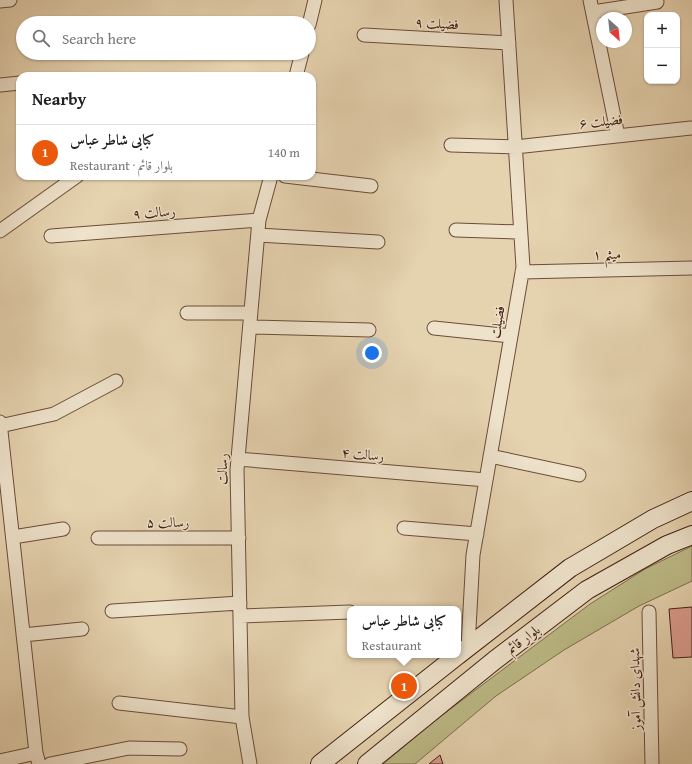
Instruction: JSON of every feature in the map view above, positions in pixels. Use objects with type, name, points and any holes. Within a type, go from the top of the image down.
[{"type":"main road","name":"بلوار قائم","points":[[461,652],[570,568],[653,519],[692,502]]},
{"type":"main road","name":"بلوار قائم","points":[[367,764],[495,660],[587,590],[667,545],[692,535]]},
{"type":"main road","name":"بلوار قائم","points":[[320,764],[453,658]]},
{"type":"street","points":[[0,1],[10,0]]},
{"type":"street","points":[[312,16],[316,0]]},
{"type":"street","name":"فضیلت","points":[[461,652],[473,555],[523,267],[506,0]]},
{"type":"street","points":[[618,136],[591,6],[656,2]]},
{"type":"street","name":"فضیلت ۹","points":[[364,35],[509,43]]},
{"type":"street","points":[[297,72],[300,60]]},
{"type":"street","points":[[0,85],[16,83]]},
{"type":"street","name":"فضیلت ۶","points":[[451,145],[515,147],[691,128]]},
{"type":"street","points":[[0,231],[71,180]]},
{"type":"street","name":"رسالت","points":[[250,764],[242,718],[237,470],[259,220],[270,180]]},
{"type":"street","points":[[316,180],[371,186]]},
{"type":"street","name":"رسالت ۹","points":[[51,236],[259,220]]},
{"type":"street","points":[[456,230],[520,232]]},
{"type":"street","points":[[258,236],[378,242]]},
{"type":"street","name":"میثم ۱","points":[[522,272],[692,268]]},
{"type":"street","points":[[187,313],[251,313]]},
{"type":"street","points":[[250,327],[370,330]]},
{"type":"street","points":[[434,328],[511,336]]},
{"type":"street","points":[[0,426],[54,414],[116,381]]},
{"type":"street","points":[[0,422],[5,507],[13,537],[37,759],[0,761]]},
{"type":"street","points":[[490,456],[579,475]]},
{"type":"street","name":"رسالت ۴","points":[[238,459],[486,480]]},
{"type":"street","points":[[404,528],[477,534]]},
{"type":"street","points":[[13,537],[63,529]]},
{"type":"street","name":"رسالت ۵","points":[[98,538],[239,538]]},
{"type":"street","points":[[112,611],[240,609],[347,612]]},
{"type":"street","name":"شهدای دانش آموز","points":[[649,612],[652,764]]},
{"type":"street","points":[[23,635],[82,629]]},
{"type":"street","points":[[119,702],[242,718]]},
{"type":"street","points":[[50,764],[129,748],[180,749]]},
{"type":"shaded area","points":[[692,546],[692,581],[639,606],[564,650],[496,696],[415,764],[383,764],[433,722],[590,604],[645,569]]},
{"type":"building","points":[[692,607],[692,657],[673,658],[669,609]]},
{"type":"building","points":[[440,755],[443,764],[429,764]]},
{"type":"place","name":"کبابی شاطر عباس","points":[[404,686]]}]
